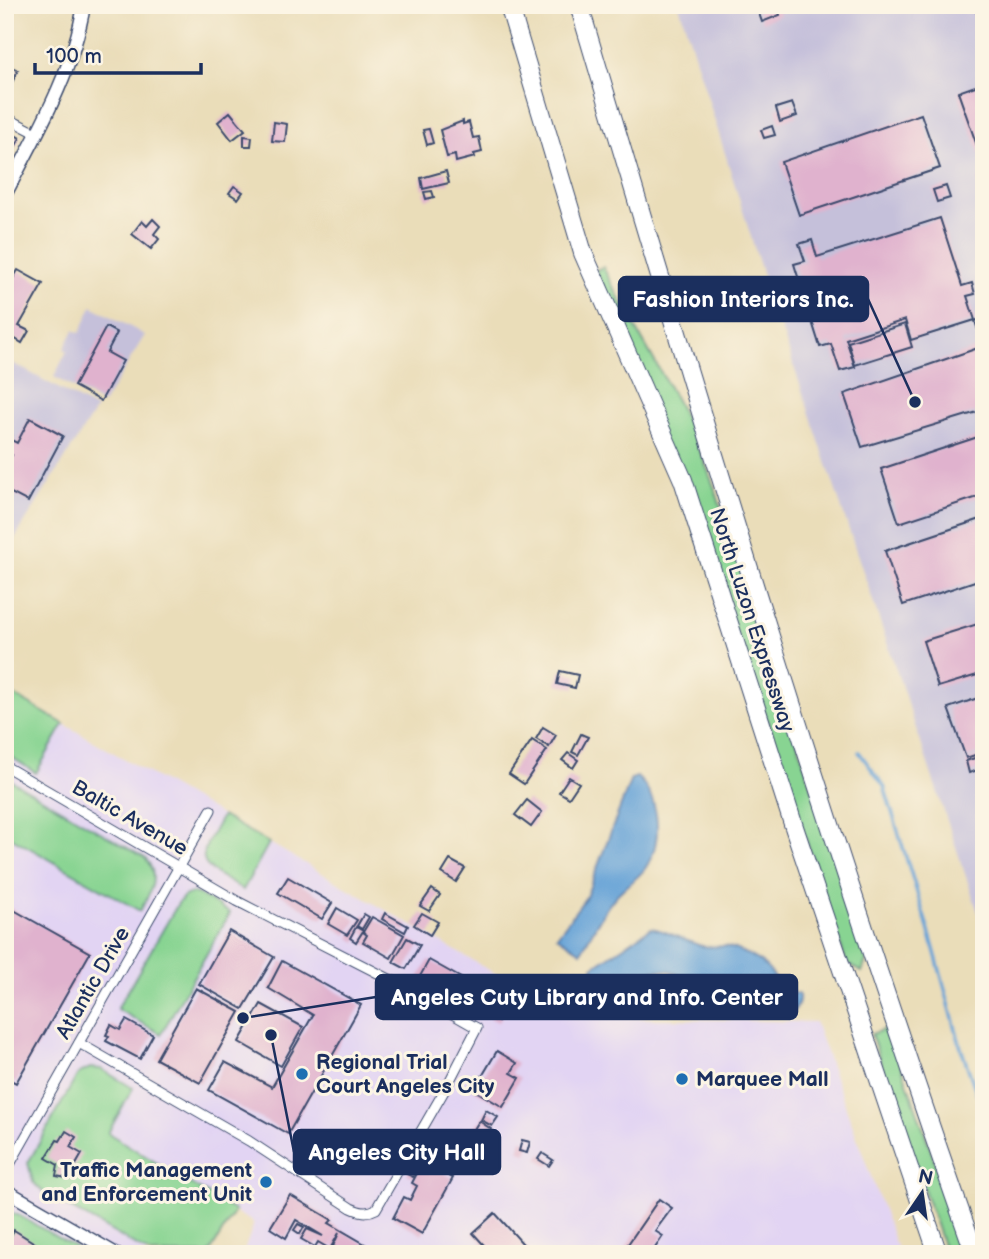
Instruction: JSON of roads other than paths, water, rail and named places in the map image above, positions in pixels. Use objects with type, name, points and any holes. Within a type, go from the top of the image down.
[{"type":"highway","name":"North Luzon Expressway","points":[[509,5],[583,253],[682,480],[795,830],[938,1254]]},
{"type":"highway","name":"North Luzon Expressway","points":[[579,5],[717,470],[792,710],[871,952],[975,1254]]},
{"type":"street","points":[[5,195],[64,79],[76,44],[84,5]]},
{"type":"street","points":[[5,117],[36,132]]},
{"type":"street","name":"Baltic Avenue","points":[[5,766],[237,901],[405,987],[477,1028],[376,1209],[360,1212],[316,1187],[249,1141],[79,1043]]},
{"type":"street","name":"Atlantic Drive","points":[[5,1173],[211,810]]},
{"type":"street","points":[[5,1190],[116,1254]]},
{"type":"water","points":[[637,777],[645,786],[655,809],[657,836],[654,849],[643,871],[610,903],[581,952],[557,936],[586,897],[631,779]]},
{"type":"water","points":[[651,928],[702,946],[724,946],[751,956],[764,965],[787,990],[799,994],[796,1008],[786,1016],[763,1005],[746,1009],[671,971],[644,973],[619,988],[594,972],[593,967]]},
{"type":"waterway","points":[[859,752],[884,786],[931,938],[961,1048],[984,1114]]},
{"type":"place","name":"Fashion Interiors Inc.","points":[[915,402]]},
{"type":"place","name":"Angeles Cuty Library and Info. Center","points":[[243,1018]]},
{"type":"place","name":"Angeles City Hall","points":[[271,1035]]},
{"type":"place","name":"Regional Trial Court Angeles City","points":[[302,1074]]},
{"type":"place","name":"Marquee Mall","points":[[682,1079]]},
{"type":"place","name":"Traffic Management and Enforcement Unit","points":[[266,1182]]}]
